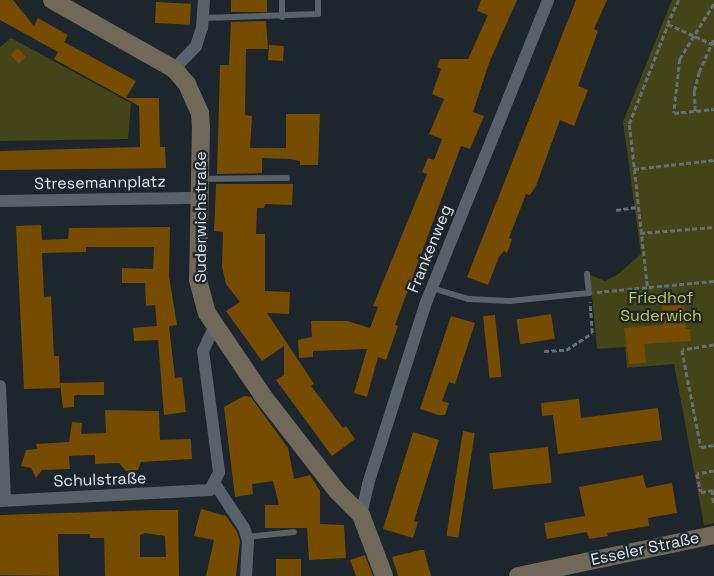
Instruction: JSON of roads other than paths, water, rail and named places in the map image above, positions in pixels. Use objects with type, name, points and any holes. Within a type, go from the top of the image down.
[{"type":"main road","name":"Suderwichstraße","points":[[52,0],[174,69],[187,84],[200,114],[198,280],[214,327],[337,491],[361,515],[384,576]]},
{"type":"main road","name":"Esseler Straße","points":[[518,576],[714,535]]},
{"type":"street","points":[[174,69],[196,46],[203,18],[204,0]]},
{"type":"street","name":"Frankenweg","points":[[361,515],[368,484],[432,288],[548,0]]},
{"type":"street","name":"Stresemannplatz","points":[[0,202],[200,198]]},
{"type":"street","points":[[214,327],[203,351],[219,472],[215,484],[247,537],[246,576]]},
{"type":"street","points":[[0,386],[3,500]]},
{"type":"street","name":"Schulstraße","points":[[3,500],[201,492],[210,490],[215,484]]},
{"type":"lane","points":[[282,0],[282,17]]},
{"type":"lane","points":[[203,18],[282,17],[318,14],[318,0]]},
{"type":"lane","points":[[200,179],[287,178]]},
{"type":"lane","points":[[432,288],[468,299],[510,301],[589,293],[587,274]]},
{"type":"lane","points":[[247,537],[294,532]]},
{"type":"park label","name":"Friedhof Suderwich","points":[[661,307]]}]
